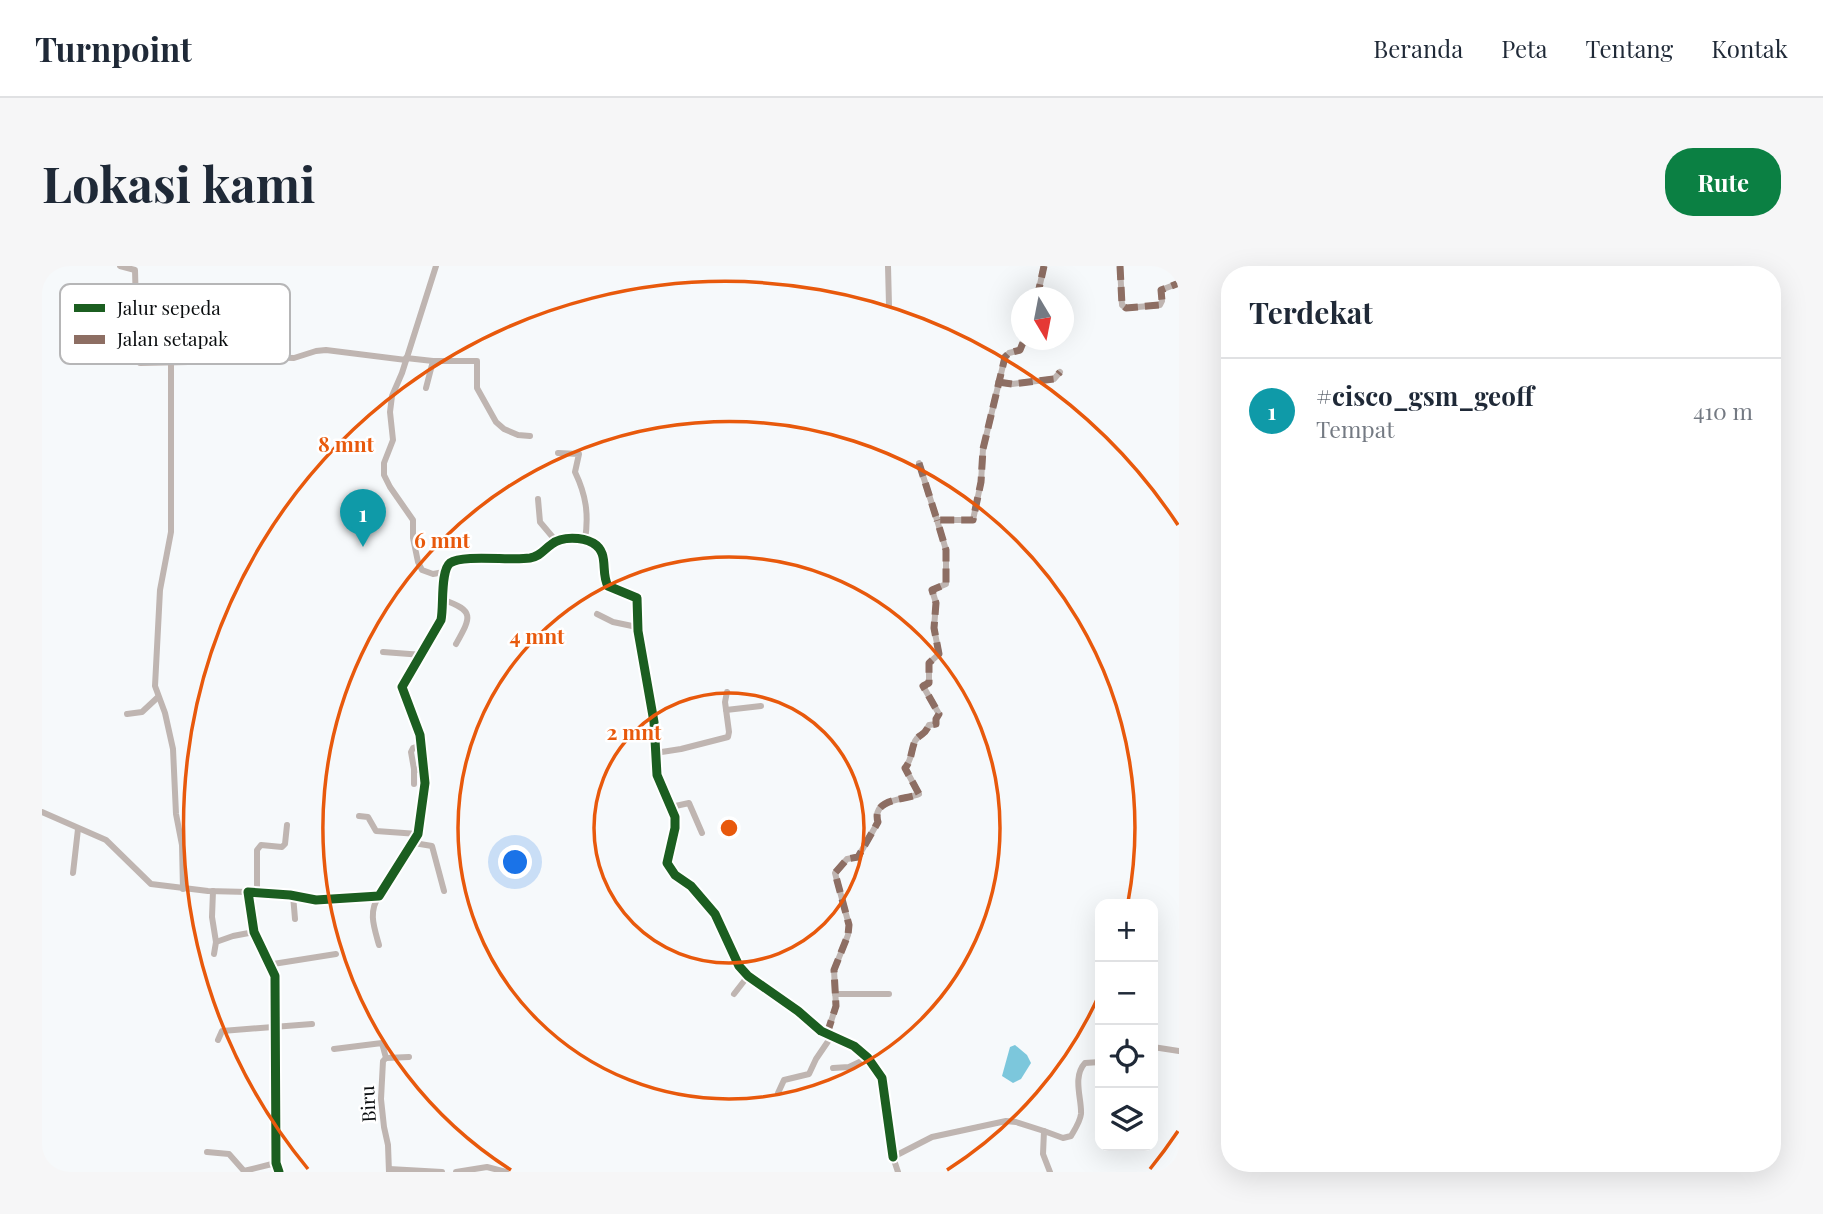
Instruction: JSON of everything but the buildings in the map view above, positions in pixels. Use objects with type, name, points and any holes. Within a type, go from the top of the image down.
[{"type":"street","points":[[120,266],[135,270],[135,284]]},
{"type":"street","points":[[436,266],[392,396],[390,412],[393,440],[384,463],[384,475],[413,520],[413,538],[422,570],[433,574],[444,572]]},
{"type":"street","points":[[888,266],[889,305]]},
{"type":"street","points":[[1039,287],[1044,266]]},
{"type":"street","points":[[1120,266],[1122,305],[1126,308],[1158,306],[1162,300],[1161,290],[1179,283]]},
{"type":"street","points":[[290,358],[326,350],[432,361],[477,361],[477,388],[491,415],[504,429],[518,435],[530,436]]},
{"type":"street","points":[[937,520],[974,519],[981,482],[983,449],[998,382],[1006,355],[1020,350]]},
{"type":"street","points":[[426,388],[432,361]]},
{"type":"street","points":[[172,364],[171,532],[160,590],[155,687],[173,749],[176,814],[182,845],[183,889]]},
{"type":"street","points":[[998,382],[1012,384],[1054,379],[1060,372]]},
{"type":"street","points":[[558,453],[579,456],[575,472],[581,482],[588,512],[585,540]]},
{"type":"street","points":[[778,1093],[785,1080],[809,1074],[829,1035],[836,1006],[834,971],[847,939],[849,925],[835,873],[847,859],[858,857],[878,822],[878,811],[887,801],[908,799],[919,794],[905,768],[916,741],[927,733],[929,725],[936,724],[939,714],[923,686],[929,683],[929,663],[939,653],[934,628],[936,603],[932,590],[946,584],[946,550],[919,463]]},
{"type":"street","points":[[538,499],[540,522],[556,541]]},
{"type":"street","points":[[379,945],[372,914],[374,903],[418,834],[425,783],[416,722],[402,687],[441,620],[444,572],[450,563],[459,560],[482,558],[508,561],[531,558],[541,555],[556,541],[585,540],[601,551],[608,586],[638,598],[637,627],[648,681],[658,780],[676,822],[667,857],[669,867],[708,903],[719,919],[739,966],[748,976],[829,1035],[854,1046],[868,1058],[882,1078],[893,1157],[898,1172]]},
{"type":"street","points":[[444,600],[461,606],[467,615],[467,625],[456,644]]},
{"type":"street","points":[[597,614],[613,622],[637,627]]},
{"type":"street","points":[[383,652],[423,654]]},
{"type":"street","points":[[655,753],[726,738],[729,732],[727,692]]},
{"type":"street","points":[[128,715],[142,712],[157,698]]},
{"type":"street","points":[[726,710],[761,706]]},
{"type":"street","points":[[414,784],[412,750],[421,745]]},
{"type":"street","points":[[414,769],[424,771]]},
{"type":"street","points":[[671,807],[689,803],[702,833]]},
{"type":"street","points":[[42,812],[112,844],[150,884],[183,889],[293,895],[316,900],[379,897]]},
{"type":"street","points":[[359,816],[368,817],[376,831],[418,834]]},
{"type":"street","points":[[257,893],[257,850],[261,845],[282,847],[285,844],[287,825]]},
{"type":"street","points":[[73,873],[78,829]]},
{"type":"street","points":[[414,843],[432,846],[444,891]]},
{"type":"street","points":[[213,891],[215,954]]},
{"type":"street","points":[[248,892],[254,932],[275,976],[276,1163],[279,1172]]},
{"type":"street","points":[[293,895],[295,919]]},
{"type":"street","points":[[216,942],[254,932]]},
{"type":"street","points":[[270,967],[279,961],[336,954]]},
{"type":"street","points":[[734,994],[748,976]]},
{"type":"street","points":[[835,994],[889,994]]},
{"type":"street","points":[[218,1040],[222,1031],[312,1024]]},
{"type":"street","points":[[334,1049],[382,1043],[386,1058]]},
{"type":"street","points":[[1158,1048],[1179,1051]]},
{"type":"street","name":"Biru","points":[[389,1170],[381,1099],[383,1061],[386,1058],[409,1056]]},
{"type":"street","points":[[833,1068],[849,1067],[868,1058]]},
{"type":"street","points":[[893,1157],[932,1137],[997,1122],[1016,1122],[1063,1138],[1071,1136],[1081,1115],[1077,1095],[1080,1068],[1084,1063],[1095,1062]]},
{"type":"street","points":[[1044,1131],[1043,1154],[1050,1172]]},
{"type":"street","points":[[207,1153],[229,1154],[244,1171],[276,1163]]},
{"type":"street","points":[[456,1172],[487,1167],[506,1172]]},
{"type":"street","points":[[389,1170],[442,1172]]},
{"type":"water","points":[[1015,1045],[1027,1055],[1031,1063],[1021,1079],[1013,1083],[1002,1076],[1010,1047]]},
{"type":"marked path","points":[[1039,287],[1044,266]]},
{"type":"marked path","points":[[1120,266],[1122,305],[1126,308],[1160,305],[1161,290],[1179,283]]},
{"type":"marked path","points":[[919,463],[937,520],[973,520],[981,482],[983,449],[1005,357],[1020,350]]},
{"type":"marked path","points":[[998,382],[1012,384],[1054,379],[1060,372]]},
{"type":"marked path","points":[[827,1034],[836,1006],[834,970],[848,935],[849,925],[835,873],[847,859],[858,857],[878,822],[877,814],[884,804],[919,794],[905,768],[915,741],[929,725],[936,724],[939,714],[923,686],[929,683],[929,663],[939,654],[934,628],[936,603],[932,590],[946,584],[946,550],[937,520]]},
{"type":"cycle path","points":[[279,1172],[276,1163],[275,976],[254,932],[248,892],[316,900],[379,896],[418,834],[425,783],[420,735],[402,687],[441,620],[447,567],[456,560],[465,559],[530,558],[556,541],[572,538],[588,541],[598,547],[603,557],[608,586],[637,598],[638,631],[654,722],[657,775],[675,817],[667,863],[675,875],[691,886],[715,914],[739,966],[748,976],[798,1011],[821,1031],[854,1046],[868,1058],[882,1078],[893,1157]]},
{"type":"place","name":"#cisco_gsm_geoff","points":[[363,547]]}]
